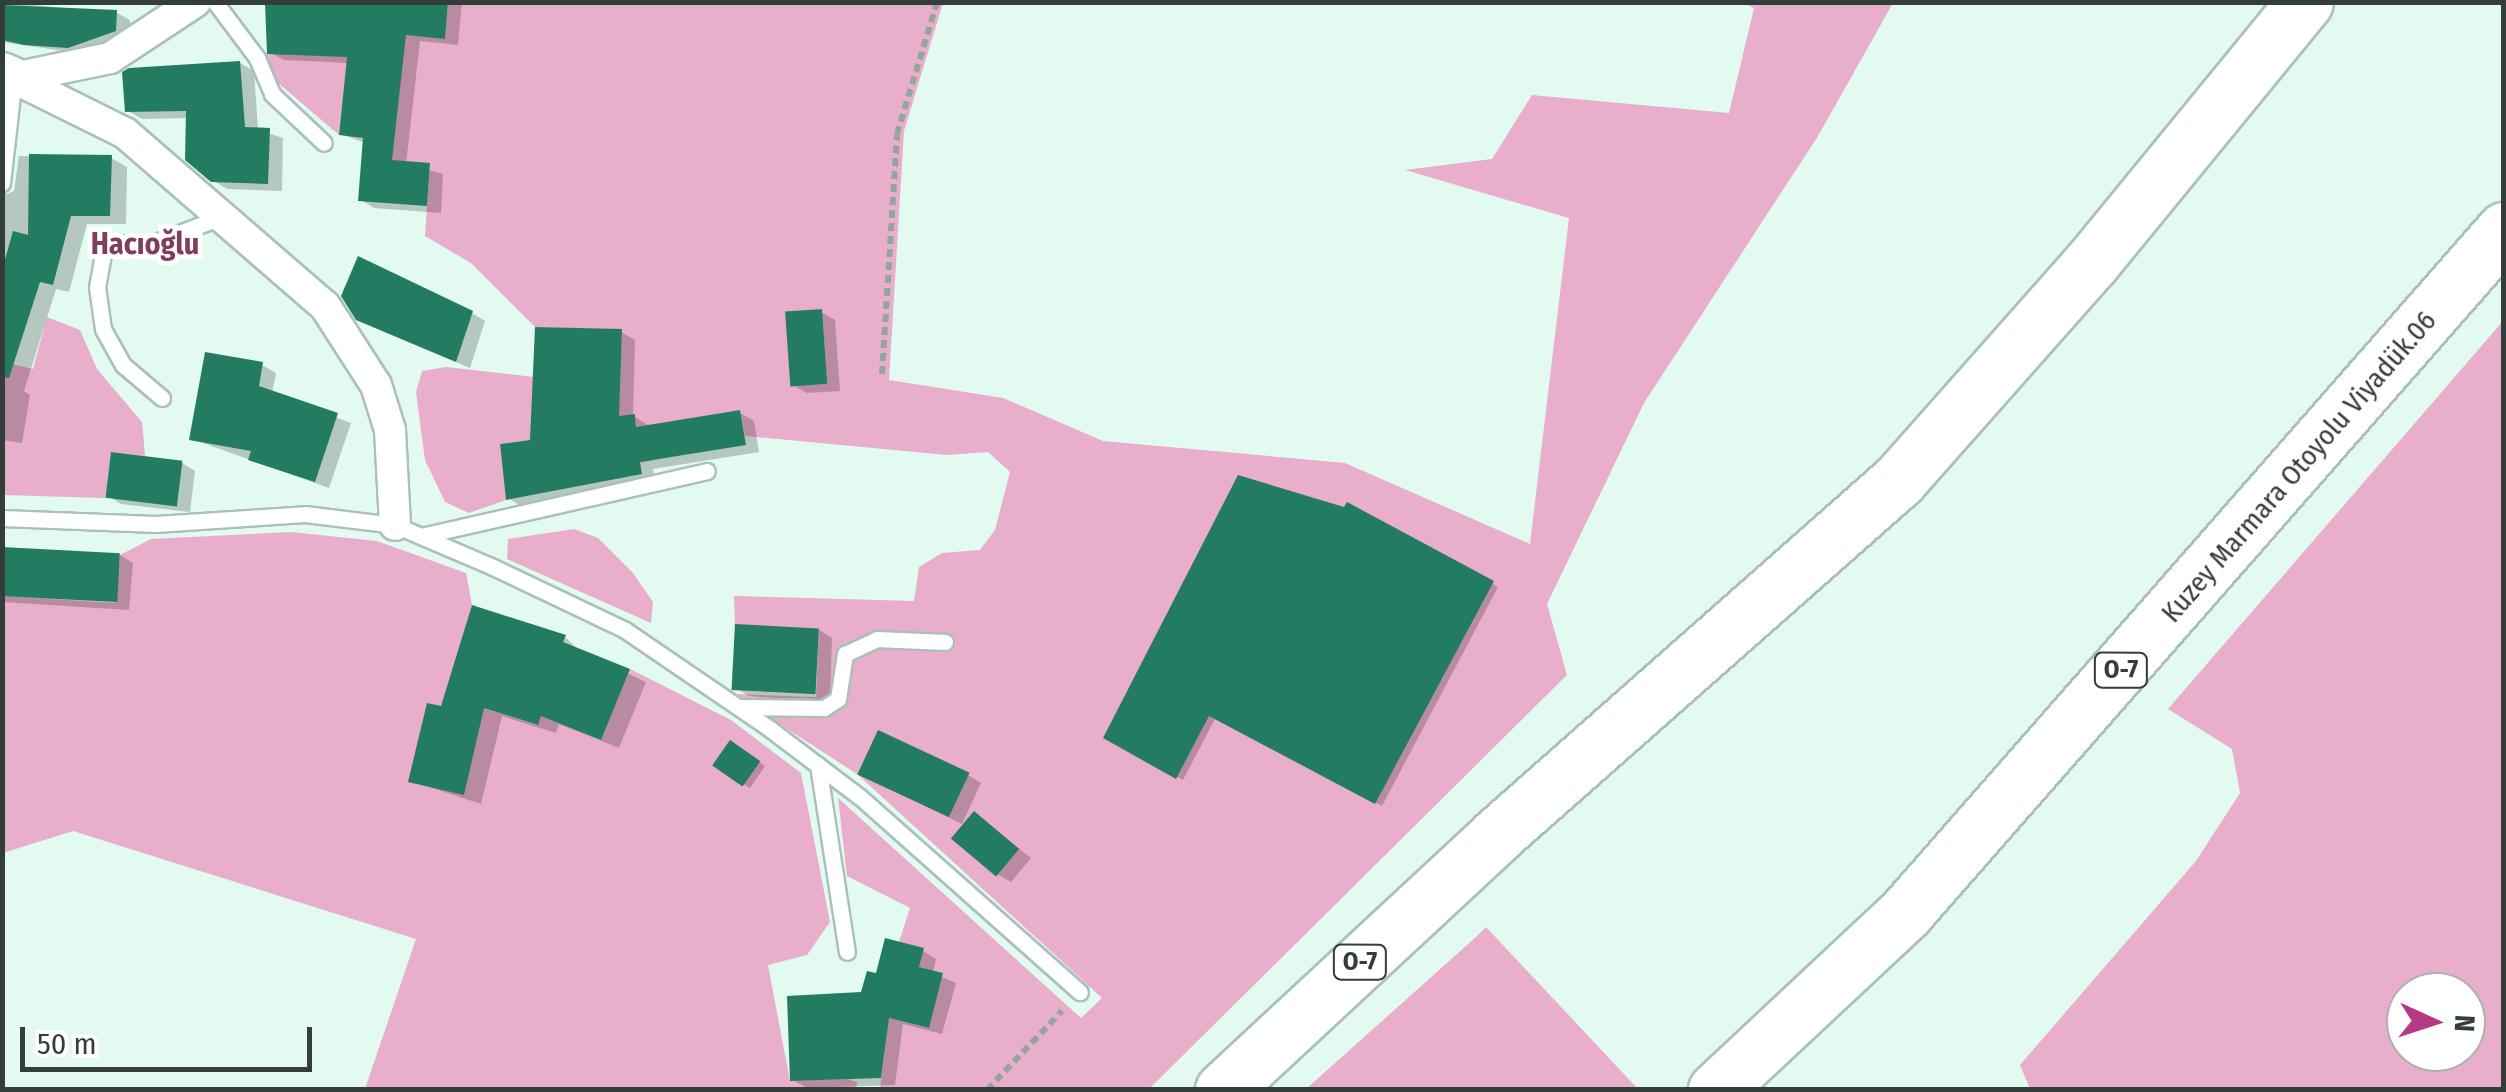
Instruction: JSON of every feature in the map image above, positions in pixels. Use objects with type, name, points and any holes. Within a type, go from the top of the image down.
[{"type":"highway","name":"O-7","points":[[1223,1090],[1497,834],[1899,480],[2092,262],[2305,2]]},
{"type":"highway","name":"Kuzey Marmara Otoyolu Viyadük.06","points":[[1716,1090],[1906,912],[2504,230]]},
{"type":"street","points":[[8,75],[110,58],[182,7]]},
{"type":"street","points":[[8,75],[125,132],[218,218],[325,306],[356,344],[390,430],[408,530]]},
{"type":"lane","points":[[215,2],[257,58],[272,94],[324,143]]},
{"type":"lane","points":[[2,183],[8,75]]},
{"type":"lane","points":[[162,398],[123,366],[103,329],[97,288],[104,244],[156,242],[218,218]]},
{"type":"lane","points":[[408,530],[573,506],[706,471]]},
{"type":"lane","points":[[2,518],[156,524],[304,514],[408,530],[625,630],[738,707],[818,765],[1080,992]]},
{"type":"lane","points":[[738,707],[824,708],[838,699],[845,654],[878,640],[945,642]]},
{"type":"lane","points":[[818,765],[847,952]]},
{"type":"path","points":[[882,374],[898,134],[937,2]]},
{"type":"path","points":[[987,1090],[1080,992]]},
{"type":"shaded area","points":[[335,3],[445,38],[448,3],[943,3],[904,131],[889,380],[1003,398],[1103,441],[1345,463],[1530,544],[1569,218],[1405,170],[1492,159],[1532,95],[1729,113],[1754,8],[1743,3],[1893,3],[1818,136],[1644,403],[1547,604],[1567,675],[1148,1090],[880,1089],[887,1033],[870,1013],[928,1028],[943,973],[919,967],[923,948],[899,942],[910,908],[847,876],[838,798],[1081,1018],[1102,998],[857,774],[733,694],[816,697],[819,629],[735,625],[734,596],[914,601],[919,567],[942,553],[980,550],[995,530],[1010,472],[988,452],[947,455],[745,436],[740,410],[657,424],[662,458],[641,463],[635,415],[565,436],[500,444],[506,500],[469,513],[445,502],[425,460],[416,392],[422,371],[446,367],[534,377],[619,396],[622,330],[535,327],[471,263],[425,236],[430,164],[362,158],[363,138],[394,141],[401,75],[346,69],[339,135],[277,82],[263,53],[333,56]],"holes":[[[822,309],[827,383],[791,386],[786,312]]]},
{"type":"shaded area","points":[[47,317],[80,330],[97,369],[142,422],[145,456],[111,452],[105,498],[3,495],[3,362],[33,369]]},
{"type":"shaded area","points":[[2503,321],[2503,1089],[2030,1089],[2020,1065],[2196,861],[2240,793],[2232,749],[2168,709]]},
{"type":"shaded area","points":[[574,529],[598,538],[633,573],[653,602],[651,623],[507,559],[508,539]]},
{"type":"shaded area","points":[[291,532],[377,541],[466,573],[472,605],[445,696],[537,725],[545,704],[572,728],[600,740],[630,669],[731,720],[801,773],[830,922],[807,955],[768,965],[790,1081],[847,1079],[857,1082],[856,1089],[365,1089],[416,939],[73,831],[3,853],[2,596],[115,603],[120,555],[151,539]]},
{"type":"shaded area","points":[[1486,927],[1638,1089],[1306,1089],[1476,937]]},
{"type":"building","points":[[265,2],[448,2],[445,39],[406,35],[392,160],[430,163],[427,206],[358,201],[363,138],[339,135],[347,57],[267,54]]},
{"type":"building","points":[[2,5],[117,10],[116,31],[68,48],[2,40]]},
{"type":"building","points":[[240,61],[245,127],[270,128],[268,184],[211,182],[185,160],[186,111],[125,112],[122,72],[129,68]]},
{"type":"building","points":[[29,154],[112,155],[110,216],[71,216],[53,285],[40,282],[9,378],[2,377],[2,270],[13,231],[28,235]]},
{"type":"building","points":[[358,256],[473,311],[456,362],[356,320],[341,296]]},
{"type":"building","points":[[822,309],[827,384],[790,386],[785,312]]},
{"type":"building","points":[[535,327],[622,329],[619,416],[635,414],[636,427],[740,410],[746,445],[640,462],[642,474],[506,500],[500,444],[530,440]]},
{"type":"building","points":[[205,352],[263,362],[259,386],[338,413],[315,482],[248,460],[251,451],[189,440]]},
{"type":"building","points":[[111,452],[182,461],[177,506],[105,498]]},
{"type":"building","points":[[1238,475],[1344,507],[1347,502],[1494,581],[1375,804],[1209,716],[1176,779],[1103,738]]},
{"type":"building","points":[[2,547],[120,553],[117,602],[2,596]]},
{"type":"building","points":[[472,605],[566,635],[563,642],[630,669],[601,740],[541,716],[538,725],[484,708],[464,795],[408,782],[427,703],[441,706]]},
{"type":"building","points":[[735,624],[819,628],[815,694],[732,690]]},
{"type":"building","points":[[878,730],[970,773],[949,817],[857,774]]},
{"type":"building","points":[[730,740],[760,761],[743,787],[712,765]]},
{"type":"building","points":[[974,811],[1019,849],[996,877],[951,839]]},
{"type":"building","points":[[885,938],[924,948],[919,967],[943,973],[929,1028],[889,1018],[881,1078],[790,1081],[787,996],[861,992],[867,971],[876,973]]},
{"type":"district","name":"Hacıoğlu","points":[[145,244]]}]
